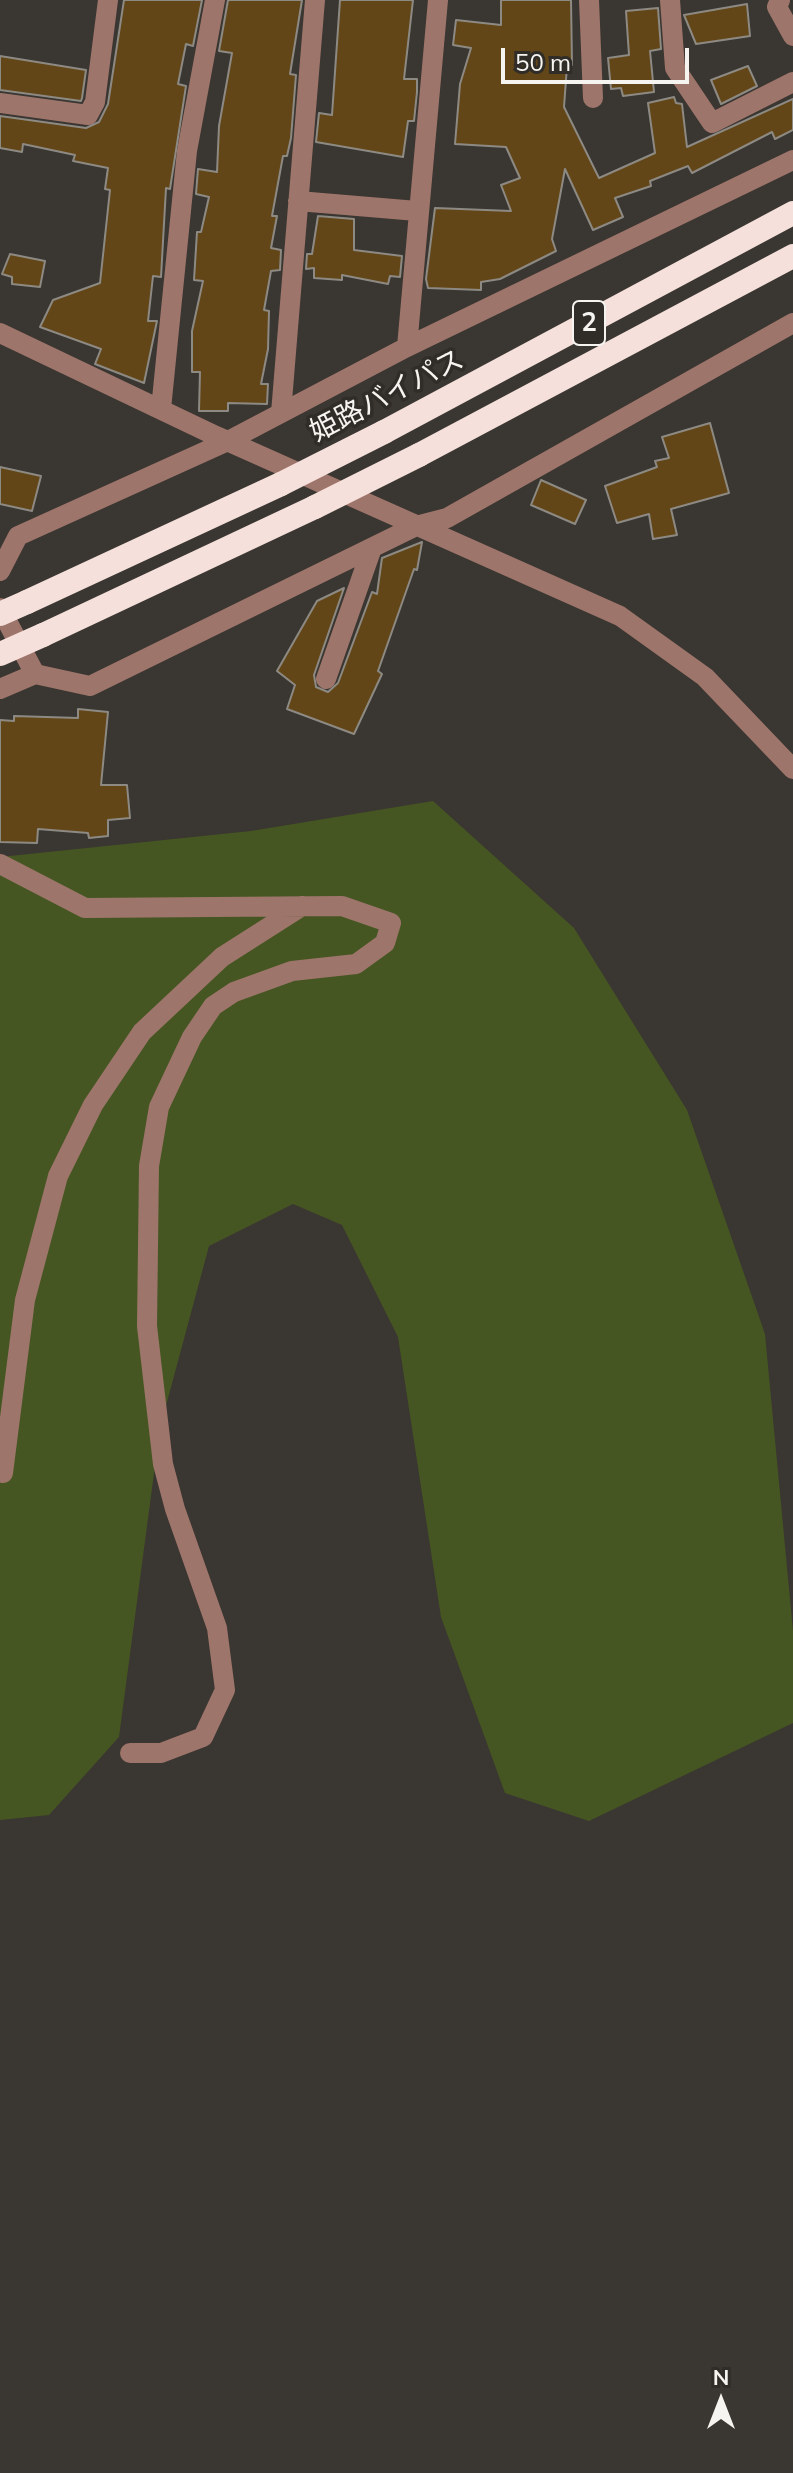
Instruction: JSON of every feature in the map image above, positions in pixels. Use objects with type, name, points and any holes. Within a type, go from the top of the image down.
[{"type":"highway","name":"姫路バイパス","points":[[0,611],[27,602],[281,484],[793,213]]},
{"type":"highway","name":"2","points":[[0,654],[419,455],[793,256]]},
{"type":"street","points":[[0,103],[88,115],[95,102],[108,0]]},
{"type":"street","points":[[161,409],[187,151],[215,0]]},
{"type":"street","points":[[281,413],[315,0]]},
{"type":"street","points":[[407,347],[438,0]]},
{"type":"street","points":[[589,0],[593,98]]},
{"type":"street","points":[[670,0],[675,68],[712,123],[793,82]]},
{"type":"street","points":[[780,0],[777,7],[793,36]]},
{"type":"street","points":[[0,571],[18,536],[228,441],[407,347],[793,160]]},
{"type":"street","points":[[298,201],[417,211]]},
{"type":"street","points":[[0,689],[35,674],[90,686],[416,526],[447,518],[793,323]]},
{"type":"street","points":[[0,333],[228,441],[620,616],[705,677],[793,769]]},
{"type":"street","points":[[326,679],[372,548]]},
{"type":"street","points":[[0,611],[35,674]]},
{"type":"street","points":[[0,864],[85,908],[342,906],[391,923],[385,943],[356,964],[292,971],[234,992],[213,1006],[192,1037],[159,1107],[149,1166],[147,1326],[163,1464],[175,1509],[217,1628],[225,1690],[203,1737],[161,1753],[130,1753]]},
{"type":"street","points":[[3,1473],[25,1300],[58,1176],[93,1105],[142,1032],[222,957],[302,906]]},
{"type":"green space","points":[[433,801],[574,928],[687,1110],[765,1334],[793,1631],[793,1723],[589,1821],[505,1793],[441,1617],[398,1337],[342,1225],[293,1204],[209,1246],[160,1428],[119,1737],[49,1815],[0,1820],[0,857],[251,831]]},
{"type":"building","points":[[124,0],[202,0],[193,46],[186,44],[178,84],[186,86],[170,189],[166,188],[161,277],[153,276],[148,321],[157,321],[144,383],[95,364],[101,349],[40,327],[53,300],[100,283],[110,190],[105,189],[108,168],[73,161],[75,155],[23,144],[22,152],[0,148],[0,116],[86,128],[99,122],[108,104]]},
{"type":"building","points":[[228,0],[302,0],[290,74],[296,75],[291,138],[287,156],[283,156],[272,216],[277,216],[271,248],[281,250],[280,270],[271,271],[264,310],[269,311],[268,349],[261,384],[268,384],[267,404],[228,403],[228,411],[199,411],[200,372],[192,372],[192,331],[203,281],[194,280],[197,232],[201,232],[209,197],[196,194],[198,169],[217,172],[219,126],[232,53],[219,51]]},
{"type":"building","points":[[340,0],[413,0],[404,79],[417,79],[417,92],[414,121],[408,121],[403,157],[316,142],[319,113],[332,115]]},
{"type":"building","points":[[501,0],[571,0],[572,65],[567,66],[564,107],[599,178],[655,153],[648,103],[674,97],[676,103],[682,104],[687,147],[793,99],[793,130],[775,139],[772,132],[692,173],[688,166],[650,181],[651,186],[615,198],[623,217],[593,230],[565,169],[552,239],[556,251],[500,279],[481,282],[481,290],[428,288],[426,279],[435,208],[511,211],[501,185],[520,178],[506,147],[455,144],[460,84],[471,48],[453,45],[456,20],[501,25]]},
{"type":"building","points":[[747,4],[750,36],[696,44],[684,15]]},
{"type":"building","points":[[658,8],[661,49],[650,51],[654,92],[623,96],[621,88],[611,89],[608,58],[629,55],[626,11]]},
{"type":"building","points":[[0,56],[86,70],[81,101],[0,90]]},
{"type":"building","points":[[748,66],[757,86],[721,104],[711,80]]},
{"type":"building","points":[[318,216],[354,219],[354,250],[402,256],[400,277],[390,276],[388,284],[342,275],[342,280],[314,278],[314,268],[306,269],[307,254],[312,254]]},
{"type":"building","points":[[10,254],[45,261],[40,287],[12,284],[12,277],[2,274]]},
{"type":"building","points":[[710,423],[729,493],[671,509],[677,535],[653,539],[649,514],[617,523],[605,486],[657,467],[655,461],[669,458],[662,437]]},
{"type":"building","points":[[0,467],[41,476],[32,511],[0,504]]},
{"type":"building","points":[[541,480],[586,500],[575,524],[531,505]]},
{"type":"building","points":[[422,542],[417,570],[414,569],[378,671],[382,674],[354,734],[287,709],[295,685],[277,671],[317,601],[344,588],[314,675],[316,687],[328,692],[338,683],[372,592],[377,594],[382,558]]},
{"type":"building","points":[[78,709],[108,712],[101,785],[127,785],[130,818],[108,820],[108,836],[89,838],[88,833],[38,829],[37,843],[0,842],[0,720],[14,721],[14,716],[78,718]]}]
